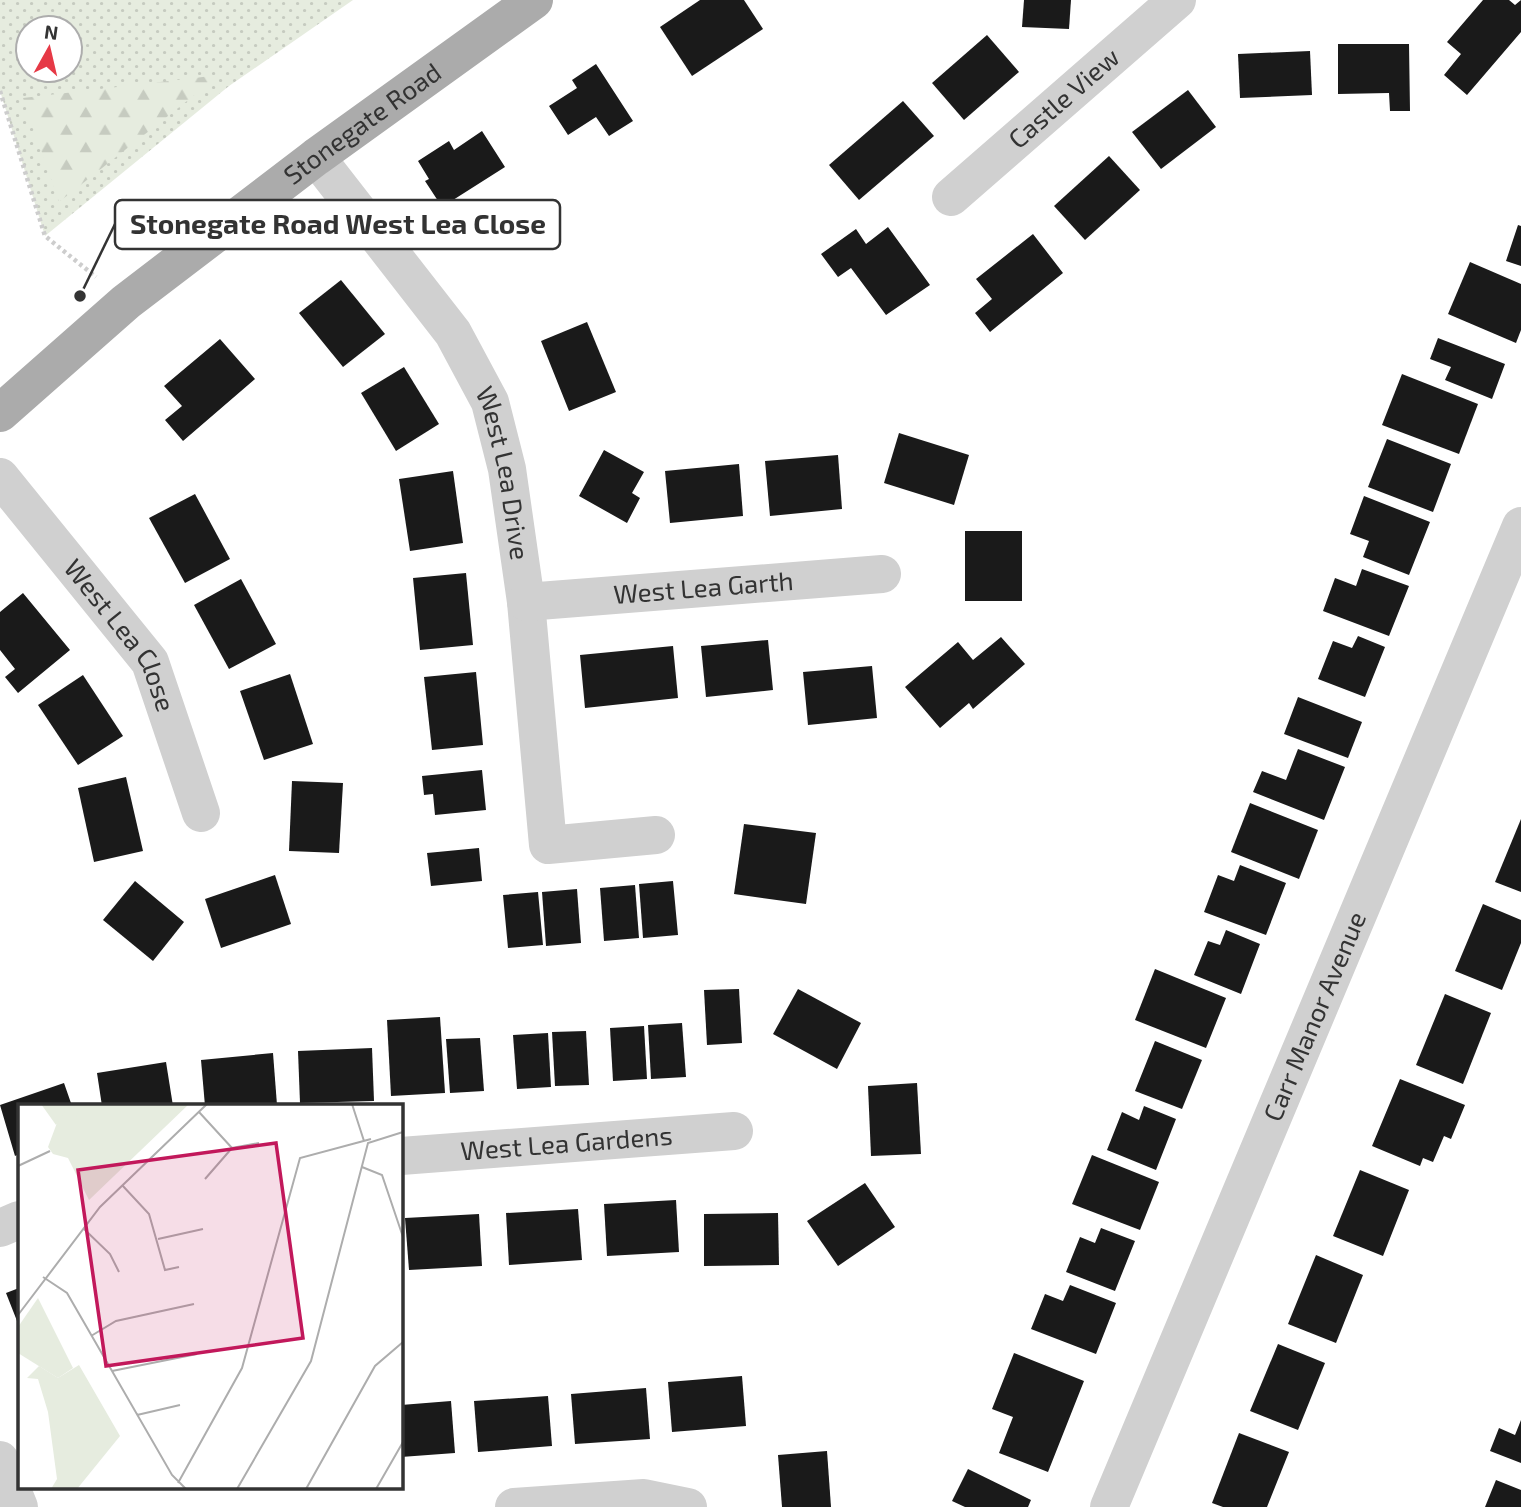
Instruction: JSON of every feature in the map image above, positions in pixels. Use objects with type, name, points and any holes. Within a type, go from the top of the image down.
[{"type":"main road","name":"Stonegate Road","points":[[0,413],[126,302],[316,157],[534,0]]},
{"type":"street","name":"Castle View","points":[[951,197],[1177,0]]},
{"type":"street","name":"West Lea Drive","points":[[316,157],[453,333],[490,402],[507,469],[526,601],[548,845],[656,835]]},
{"type":"street","name":"West Lea Close","points":[[0,477],[150,662],[201,813]]},
{"type":"street","name":"Carr Manor Avenue","points":[[1109,1507],[1521,526]]},
{"type":"street","name":"West Lea Garth","points":[[526,601],[882,574]]},
{"type":"street","name":"West Lea Gardens","points":[[402,1156],[734,1131]]},
{"type":"street","points":[[0,1228],[18,1220]]},
{"type":"street","points":[[0,1460],[19,1507]]},
{"type":"street","points":[[514,1507],[644,1498],[688,1507]]},
{"type":"path","points":[[0,91],[45,236],[126,302]]},
{"type":"green space","points":[[0,0],[353,0],[229,86],[45,236],[0,91]]},
{"type":"green space","points":[[220,75],[59,202],[23,98]]},
{"type":"building","points":[[700,0],[744,0],[763,29],[692,76],[660,27]]},
{"type":"building","points":[[1024,0],[1071,0],[1069,29],[1022,27]]},
{"type":"building","points":[[1483,0],[1509,0],[1515,5],[1521,0],[1521,32],[1467,95],[1444,75],[1461,54],[1447,42]]},
{"type":"building","points":[[987,35],[1019,72],[964,120],[932,83]]},
{"type":"building","points":[[1338,44],[1409,44],[1410,111],[1390,111],[1389,93],[1338,94]]},
{"type":"building","points":[[1310,51],[1312,95],[1240,98],[1238,54]]},
{"type":"building","points":[[596,64],[633,121],[609,136],[596,117],[568,135],[549,106],[577,88],[572,80]]},
{"type":"building","points":[[1188,90],[1216,127],[1161,169],[1132,132]]},
{"type":"building","points":[[903,101],[934,136],[859,200],[829,165]]},
{"type":"building","points":[[482,131],[505,167],[442,207],[425,181],[429,179],[418,161],[449,141],[454,150]]},
{"type":"building","points":[[1109,156],[1140,190],[1085,240],[1054,206]]},
{"type":"building","points":[[1518,225],[1521,226],[1521,266],[1506,261]]},
{"type":"building","points":[[888,227],[930,285],[886,315],[851,268],[838,277],[821,254],[856,229],[866,244]]},
{"type":"building","points":[[1033,234],[1063,273],[990,332],[975,313],[992,299],[976,279]]},
{"type":"building","points":[[1470,262],[1521,284],[1521,330],[1516,343],[1448,314]]},
{"type":"building","points":[[341,280],[385,334],[343,367],[299,313]]},
{"type":"building","points":[[587,322],[616,392],[569,411],[541,341]]},
{"type":"building","points":[[1438,338],[1505,364],[1492,399],[1445,380],[1451,367],[1430,359]]},
{"type":"building","points":[[220,339],[255,379],[183,441],[165,420],[182,406],[164,386]]},
{"type":"building","points":[[404,367],[439,424],[396,451],[361,393]]},
{"type":"building","points":[[1402,374],[1478,404],[1459,454],[1382,425]]},
{"type":"building","points":[[899,433],[969,455],[954,505],[884,483]]},
{"type":"building","points":[[1387,439],[1451,464],[1433,512],[1368,487]]},
{"type":"building","points":[[604,450],[644,472],[632,493],[640,498],[627,523],[579,496]]},
{"type":"building","points":[[838,455],[842,509],[770,516],[765,461]]},
{"type":"building","points":[[739,464],[743,516],[670,523],[665,471]]},
{"type":"building","points":[[453,471],[463,543],[410,551],[399,479]]},
{"type":"building","points":[[195,494],[230,559],[185,583],[149,518]]},
{"type":"building","points":[[1364,496],[1430,522],[1409,575],[1363,557],[1369,541],[1350,534]]},
{"type":"building","points":[[965,531],[1022,531],[1022,601],[965,601]]},
{"type":"building","points":[[1362,569],[1409,586],[1389,636],[1323,611],[1335,578],[1356,586]]},
{"type":"building","points":[[466,573],[473,645],[420,650],[413,578]]},
{"type":"building","points":[[241,579],[276,644],[229,669],[194,605]]},
{"type":"building","points":[[23,593],[70,650],[18,693],[5,677],[15,669],[0,650],[0,612]]},
{"type":"building","points":[[1358,636],[1385,647],[1365,697],[1318,679],[1333,641],[1352,648]]},
{"type":"building","points":[[1001,637],[1025,664],[973,709],[969,703],[940,728],[905,687],[958,642],[973,660]]},
{"type":"building","points":[[768,640],[773,690],[706,697],[701,646]]},
{"type":"building","points":[[673,646],[678,698],[585,708],[580,655]]},
{"type":"building","points":[[872,666],[877,718],[808,725],[803,672]]},
{"type":"building","points":[[476,672],[483,745],[432,750],[424,677]]},
{"type":"building","points":[[290,674],[313,744],[264,760],[240,691]]},
{"type":"building","points":[[83,675],[123,736],[78,765],[38,705]]},
{"type":"building","points":[[1298,697],[1362,722],[1348,758],[1284,734]]},
{"type":"building","points":[[1298,749],[1345,767],[1324,820],[1253,792],[1262,771],[1286,780]]},
{"type":"building","points":[[482,770],[486,810],[435,815],[433,794],[424,795],[422,776]]},
{"type":"building","points":[[126,777],[143,851],[94,862],[78,788]]},
{"type":"building","points":[[292,781],[343,783],[339,853],[289,851]]},
{"type":"building","points":[[1250,803],[1318,830],[1299,879],[1231,852]]},
{"type":"building","points":[[1521,819],[1521,892],[1495,882]]},
{"type":"building","points":[[744,824],[816,833],[806,904],[734,894]]},
{"type":"building","points":[[479,848],[482,881],[431,886],[427,853]]},
{"type":"building","points":[[1240,865],[1286,883],[1266,935],[1204,912],[1218,875],[1234,881]]},
{"type":"building","points":[[275,875],[291,924],[221,948],[205,899]]},
{"type":"building","points":[[135,881],[184,922],[153,961],[103,920]]},
{"type":"building","points":[[673,881],[678,935],[643,938],[639,884]]},
{"type":"building","points":[[635,885],[639,938],[604,941],[600,888]]},
{"type":"building","points":[[577,889],[581,943],[546,946],[542,892]]},
{"type":"building","points":[[538,892],[543,945],[508,948],[503,895]]},
{"type":"building","points":[[1483,904],[1521,920],[1521,943],[1502,990],[1455,971]]},
{"type":"building","points":[[1226,930],[1260,944],[1241,994],[1194,975],[1208,941],[1220,945]]},
{"type":"building","points":[[1155,969],[1226,998],[1206,1048],[1135,1020]]},
{"type":"building","points":[[739,989],[742,1043],[707,1045],[704,990]]},
{"type":"building","points":[[798,989],[861,1023],[837,1069],[773,1034]]},
{"type":"building","points":[[1445,994],[1491,1013],[1463,1084],[1416,1065]]},
{"type":"building","points":[[440,1017],[445,1093],[391,1096],[387,1020]]},
{"type":"building","points":[[682,1023],[686,1077],[651,1079],[648,1025]]},
{"type":"building","points":[[644,1026],[647,1079],[613,1081],[610,1028]]},
{"type":"building","points":[[586,1031],[589,1085],[555,1086],[552,1032]]},
{"type":"building","points":[[548,1033],[551,1087],[517,1089],[513,1035]]},
{"type":"building","points":[[480,1038],[484,1091],[450,1093],[446,1039]]},
{"type":"building","points":[[1155,1041],[1202,1060],[1182,1109],[1135,1091]]},
{"type":"building","points":[[372,1048],[374,1101],[300,1103],[298,1051]]},
{"type":"building","points":[[273,1053],[277,1104],[205,1104],[201,1060]]},
{"type":"building","points":[[166,1062],[173,1104],[102,1104],[97,1073]]},
{"type":"building","points":[[1400,1079],[1465,1105],[1451,1139],[1444,1136],[1433,1162],[1423,1158],[1420,1166],[1372,1146]]},
{"type":"building","points":[[64,1083],[71,1104],[18,1104],[18,1154],[15,1156],[0,1105]]},
{"type":"building","points":[[917,1083],[921,1154],[871,1156],[868,1086]]},
{"type":"building","points":[[1144,1106],[1176,1119],[1156,1170],[1107,1150],[1122,1112],[1139,1120]]},
{"type":"building","points":[[1092,1155],[1159,1182],[1140,1230],[1072,1204]]},
{"type":"building","points":[[1360,1170],[1409,1190],[1383,1256],[1333,1236]]},
{"type":"building","points":[[865,1183],[895,1227],[838,1266],[807,1221]]},
{"type":"building","points":[[676,1200],[679,1252],[607,1256],[604,1204]]},
{"type":"building","points":[[578,1209],[582,1260],[509,1265],[506,1213]]},
{"type":"building","points":[[778,1213],[779,1265],[704,1266],[704,1214]]},
{"type":"building","points":[[479,1214],[482,1266],[409,1270],[405,1218]]},
{"type":"building","points":[[1101,1228],[1135,1241],[1115,1291],[1066,1272],[1080,1237],[1095,1243]]},
{"type":"building","points":[[1316,1255],[1363,1275],[1336,1343],[1288,1324]]},
{"type":"building","points":[[1070,1285],[1116,1303],[1096,1354],[1031,1329],[1045,1294],[1063,1301]]},
{"type":"building","points":[[18,1288],[18,1323],[6,1293]]},
{"type":"building","points":[[1278,1344],[1325,1363],[1298,1430],[1250,1411]]},
{"type":"building","points":[[1014,1353],[1084,1381],[1048,1472],[999,1453],[1013,1417],[992,1409]]},
{"type":"building","points":[[742,1376],[746,1426],[672,1432],[668,1382]]},
{"type":"building","points":[[646,1388],[650,1439],[575,1444],[571,1394]]},
{"type":"building","points":[[548,1396],[552,1446],[478,1452],[474,1401]]},
{"type":"building","points":[[451,1401],[455,1453],[402,1457],[402,1405]]},
{"type":"building","points":[[1521,1420],[1521,1463],[1490,1451],[1499,1428],[1515,1435]]},
{"type":"building","points":[[1239,1433],[1289,1452],[1267,1507],[1223,1507],[1212,1503]]},
{"type":"building","points":[[827,1451],[831,1507],[782,1507],[778,1455]]},
{"type":"building","points":[[968,1469],[1031,1500],[1028,1507],[965,1507],[952,1501]]},
{"type":"building","points":[[1496,1480],[1521,1490],[1521,1507],[1485,1507]]},
{"type":"place","name":"Stonegate Road West Lea Close","points":[[80,296]]}]
